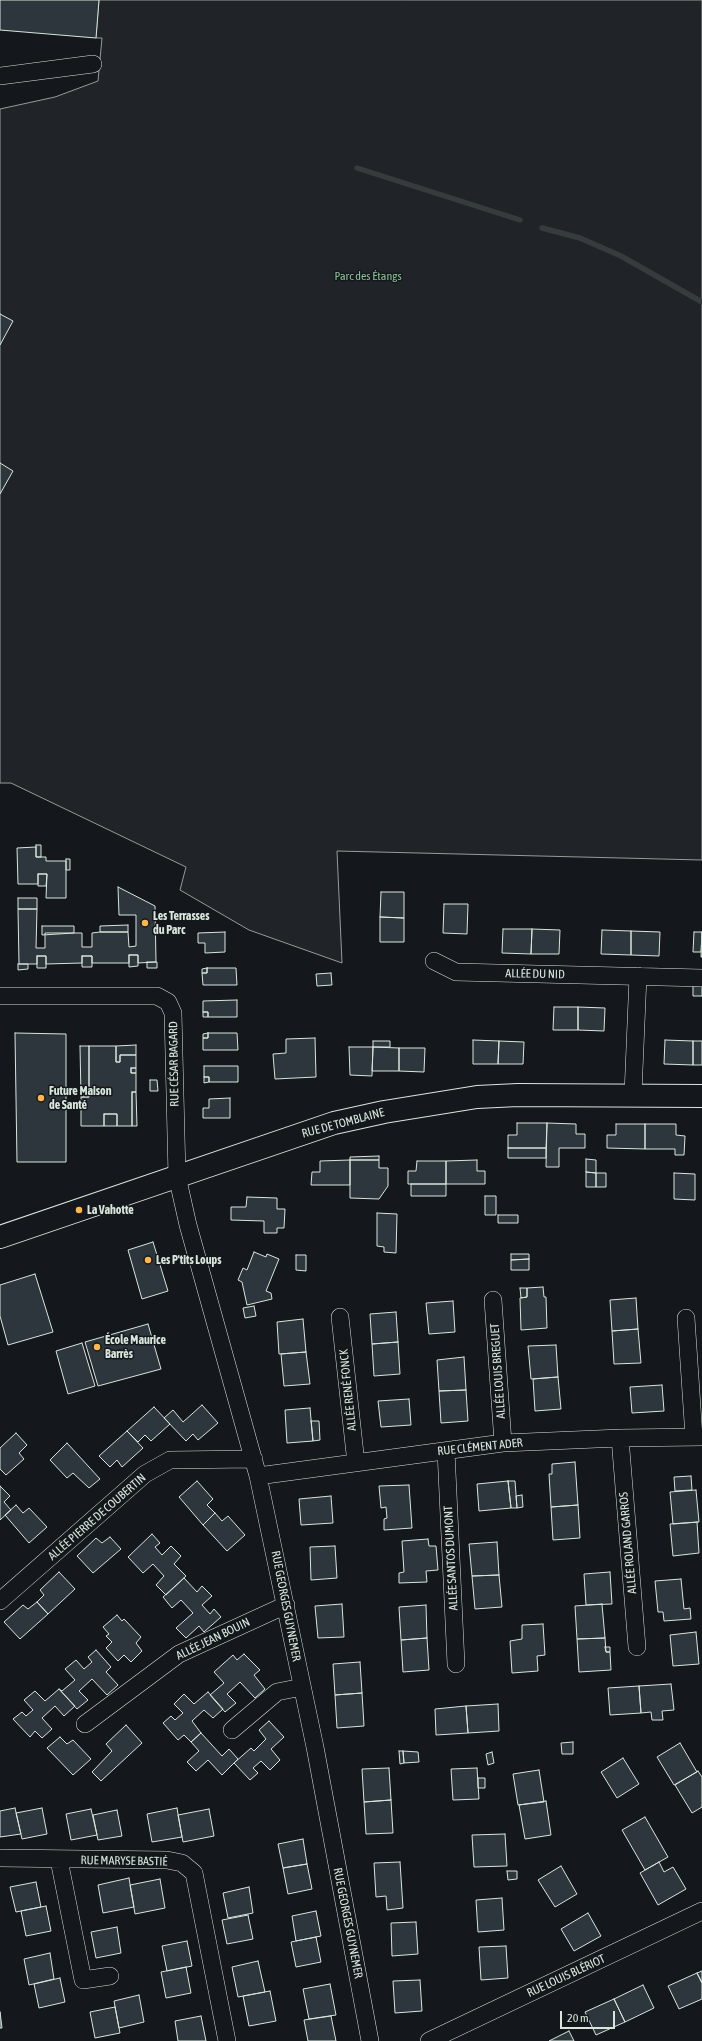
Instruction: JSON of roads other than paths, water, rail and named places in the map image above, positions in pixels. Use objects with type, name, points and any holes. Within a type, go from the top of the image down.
[{"type":"main road","name":"RUE DE TOMBLAINE","points":[[0,1237],[334,1123],[400,1109],[477,1097],[518,1095],[633,1094],[702,1096]]},
{"type":"street","points":[[0,76],[93,64]]},
{"type":"street","name":"ALLÉE DU NID","points":[[434,961],[456,972],[702,978]]},
{"type":"street","points":[[633,1094],[638,976]]},
{"type":"street","name":"RUE CÉSAR BAGARD","points":[[0,996],[157,996],[168,1002],[173,1013],[177,1176]]},
{"type":"street","name":"RUE GEORGES GUYNEMER","points":[[177,1176],[188,1225],[258,1476],[286,1605],[370,2041]]},
{"type":"street","name":"ALLÉE LOUIS BREGUET","points":[[493,1300],[503,1443]]},
{"type":"street","name":"ALLÉE RENÉ FONCK","points":[[340,1317],[356,1463]]},
{"type":"street","points":[[686,1318],[698,1437]]},
{"type":"street","name":"RUE CLÉMENT ADER","points":[[258,1476],[503,1443],[620,1438],[698,1437]]},
{"type":"street","name":"ALLÉE ROLAND GARROS","points":[[620,1438],[637,1648]]},
{"type":"street","name":"ALLÉE SANTOS DUMONT","points":[[446,1451],[456,1664]]},
{"type":"street","name":"ALLÉE PIERRE DE COUBERTIN","points":[[0,1601],[145,1474],[170,1460],[254,1459]]},
{"type":"street","name":"ALLÉE JEAN BOUIN","points":[[86,1724],[179,1654],[286,1605]]},
{"type":"street","points":[[232,1730],[277,1692],[302,1687]]},
{"type":"street","name":"RUE MARYSE BASTIÉ","points":[[0,1858],[59,1860],[167,1860],[182,1864],[194,1872],[227,2041]]},
{"type":"street","points":[[59,1860],[83,1980],[110,1976]]},
{"type":"street","name":"RUE LOUIS BLÉRIOT","points":[[429,2041],[702,1911]]},
{"type":"waterway","points":[[357,168],[520,220]]},
{"type":"waterway","points":[[542,228],[580,238],[621,256],[702,302]]},
{"type":"place","name":"Les Terrasses du Parc","points":[[145,923]]},
{"type":"place","name":"Future Maison de Santé","points":[[41,1098]]},
{"type":"place","name":"La Vahotte","points":[[79,1210]]},
{"type":"place","name":"Les P'tits Loups","points":[[148,1260]]},
{"type":"place","name":"École Maurice Barrès","points":[[97,1347]]},
{"type":"park label","name":"Parc des Étangs","points":[[368,276]]}]
